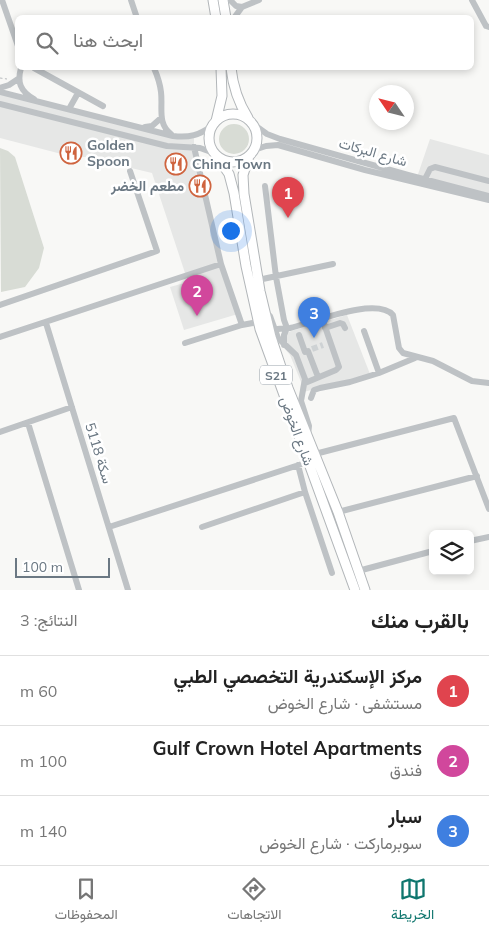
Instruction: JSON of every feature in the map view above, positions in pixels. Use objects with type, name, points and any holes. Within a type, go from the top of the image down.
[{"type":"main road","points":[[213,0],[216,15]]},
{"type":"main road","points":[[223,0],[226,15]]},
{"type":"main road","name":"S21","points":[[215,154],[209,139],[222,96],[221,70]]},
{"type":"main road","name":"S21","points":[[231,70],[236,95],[258,137],[252,153]]},
{"type":"main road","points":[[214,123],[228,114],[242,115],[251,121]]},
{"type":"main road","points":[[215,154],[229,162],[243,160],[252,153]]},
{"type":"main road","name":"شارع الخوض","points":[[252,153],[245,166],[243,184],[261,295],[276,352],[338,512],[365,590]]},
{"type":"main road","name":"شارع الخوض","points":[[215,154],[228,174],[234,193],[246,266],[258,322],[355,590]]},
{"type":"street","points":[[2,0],[15,37]]},
{"type":"street","points":[[131,0],[136,15]]},
{"type":"street","points":[[230,0],[236,6],[242,8]]},
{"type":"street","points":[[236,15],[242,8],[259,0]]},
{"type":"street","points":[[472,0],[486,26],[489,27]]},
{"type":"street","points":[[20,70],[18,79],[23,90],[37,101]]},
{"type":"street","points":[[38,70],[103,106]]},
{"type":"street","points":[[155,70],[161,92],[161,118],[165,127],[173,136]]},
{"type":"street","points":[[0,88],[10,85],[18,79]]},
{"type":"street","points":[[0,92],[173,136],[194,136],[214,123]]},
{"type":"street","points":[[69,110],[78,93]]},
{"type":"street","points":[[0,104],[166,146],[194,147],[215,154]]},
{"type":"street","points":[[141,128],[152,126],[161,118]]},
{"type":"street","name":"شارع البركات","points":[[251,121],[267,134],[280,139],[489,196]]},
{"type":"street","name":"شارع البركات","points":[[252,153],[266,146],[278,145],[365,170],[489,200]]},
{"type":"street","points":[[194,147],[221,264],[242,325]]},
{"type":"street","points":[[365,170],[374,170],[424,181],[430,169],[435,167],[489,181]]},
{"type":"street","points":[[0,305],[157,251],[130,171]]},
{"type":"street","points":[[265,186],[276,277],[287,328],[284,345]]},
{"type":"street","points":[[0,337],[221,264]]},
{"type":"street","points":[[258,280],[333,264]]},
{"type":"street","points":[[261,295],[278,338],[296,355],[305,383],[301,402],[308,426],[308,436]]},
{"type":"street","points":[[274,330],[363,309],[384,308],[393,315],[400,351],[403,354],[433,361],[472,381],[489,383]]},
{"type":"street","points":[[305,383],[339,368],[327,343],[322,318]]},
{"type":"street","points":[[185,343],[242,325],[258,322]]},
{"type":"street","name":"سكة 5118","points":[[46,323],[128,590]]},
{"type":"street","points":[[325,328],[340,323],[345,328]]},
{"type":"street","points":[[364,331],[379,373]]},
{"type":"street","points":[[299,336],[308,351],[318,377]]},
{"type":"street","points":[[296,355],[308,351]]},
{"type":"street","points":[[311,398],[314,390],[379,373],[415,358]]},
{"type":"street","points":[[0,432],[72,407]]},
{"type":"street","points":[[315,454],[452,417],[455,418],[489,509]]},
{"type":"street","points":[[28,423],[79,590]]},
{"type":"street","points":[[109,527],[308,462]]},
{"type":"street","points":[[298,465],[332,573]]},
{"type":"street","points":[[338,512],[476,476]]},
{"type":"street","points":[[202,526],[305,492]]},
{"type":"street","points":[[474,541],[489,537]]},
{"type":"street","points":[[358,571],[429,552]]},
{"type":"shaded area","points":[[0,92],[173,136],[194,136],[194,147],[221,264],[238,314],[184,330],[170,287],[188,282],[152,173],[85,157],[73,157],[0,138]]},
{"type":"shaded area","points":[[234,124],[245,128],[249,139],[245,150],[234,154],[223,150],[219,139],[223,128]]},
{"type":"shaded area","points":[[430,139],[489,155],[489,198],[416,180]]},
{"type":"shaded area","points":[[0,148],[8,151],[15,157],[44,248],[39,268],[25,287],[1,292]]},
{"type":"shaded area","points":[[347,315],[370,374],[300,393],[301,382],[290,355],[277,339],[291,331]]},
{"type":"tunnel","points":[[312,349],[323,345]]},
{"type":"place","name":"Golden Spoon","points":[[71,153]]},
{"type":"place","name":"China Town","points":[[176,164]]},
{"type":"place","name":"مطعم الخضر","points":[[200,186]]},
{"type":"place","name":"مركز الإسكندرية التخصصي الطبي","points":[[288,218]]},
{"type":"place","name":"Gulf Crown Hotel Apartments","points":[[197,316]]},
{"type":"place","name":"سبار","points":[[314,338]]}]
